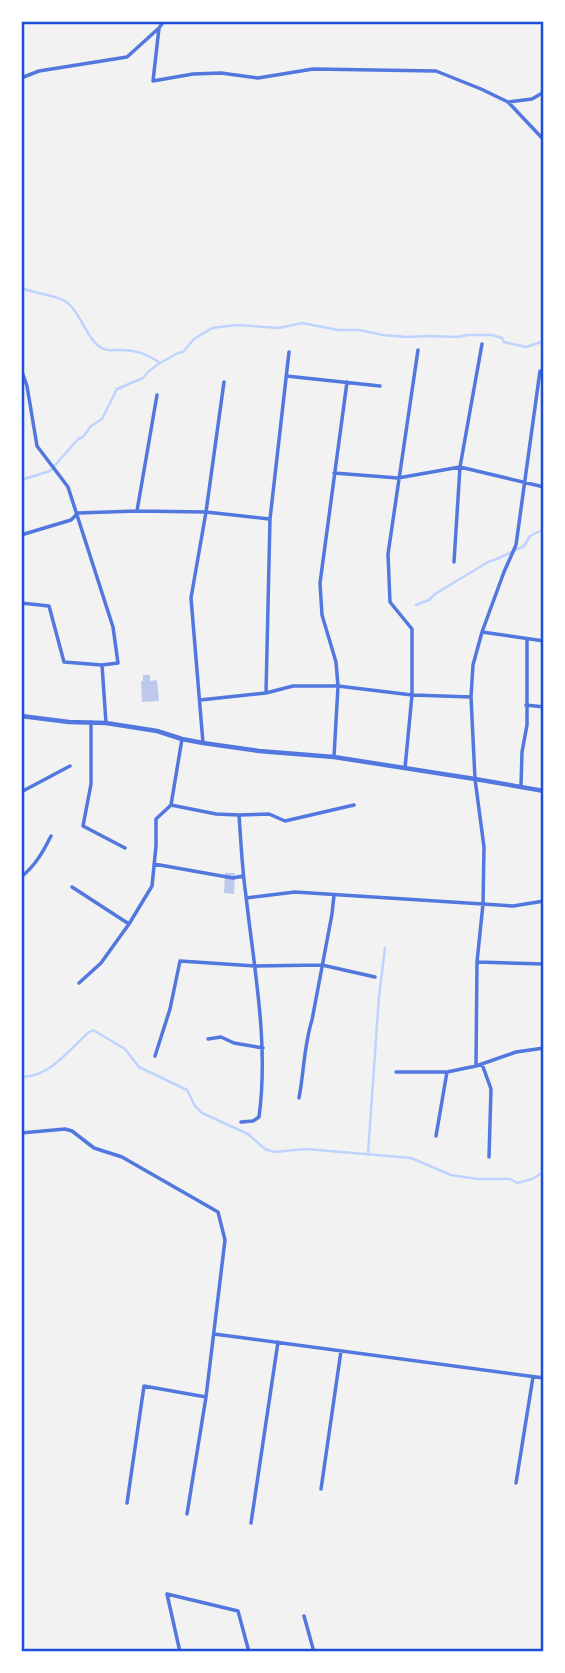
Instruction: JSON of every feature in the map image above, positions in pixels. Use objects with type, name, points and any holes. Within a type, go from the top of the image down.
[{"type":"street","points":[[21,78],[38,71],[127,57],[164,21]]},
{"type":"street","points":[[159,28],[152,81],[193,74],[221,73],[258,78],[313,69],[436,71],[508,102],[544,141]]},
{"type":"street","points":[[508,102],[532,99],[544,92]]},
{"type":"street","points":[[454,562],[460,467],[482,344]]},
{"type":"street","points":[[405,768],[412,695],[412,629],[390,602],[388,554],[418,350]]},
{"type":"street","points":[[266,693],[270,519],[289,352]]},
{"type":"street","points":[[21,369],[27,386],[37,446],[68,487],[78,513],[113,627],[118,663],[103,665],[64,662],[49,606],[21,603]]},
{"type":"street","points":[[476,1066],[477,962],[484,847],[475,779],[471,697],[473,665],[482,632],[516,545],[540,372]]},
{"type":"street","points":[[286,376],[380,386]]},
{"type":"street","points":[[202,743],[191,598],[224,382]]},
{"type":"street","points":[[334,757],[338,686],[336,662],[323,615],[320,583],[347,382]]},
{"type":"street","points":[[137,511],[157,395]]},
{"type":"street","points":[[334,473],[398,478],[460,467],[544,487]]},
{"type":"street","points":[[21,535],[71,520],[78,513],[206,512],[270,519]]},
{"type":"street","points":[[482,632],[544,641]]},
{"type":"street","points":[[521,786],[522,752],[527,725],[527,639]]},
{"type":"street","points":[[103,665],[106,723]]},
{"type":"street","points":[[200,700],[266,693],[293,686],[338,686],[412,695],[471,697]]},
{"type":"street","points":[[526,705],[544,707]]},
{"type":"street","points":[[21,716],[106,723],[157,731],[202,743],[334,757],[544,791]]},
{"type":"street","points":[[91,722],[91,784],[83,826],[125,848]]},
{"type":"street","points":[[79,983],[101,963],[152,886],[156,819],[171,805],[182,739]]},
{"type":"street","points":[[21,792],[71,766]]},
{"type":"street","points":[[171,805],[216,814],[269,814],[285,821],[354,805]]},
{"type":"street","points":[[239,815],[243,876],[263,1048],[264,1087],[259,1117],[253,1121],[241,1122]]},
{"type":"street","points":[[21,877],[43,853],[51,836]]},
{"type":"street","points":[[154,864],[233,878],[243,876]]},
{"type":"street","points":[[72,887],[129,924]]},
{"type":"street","points":[[246,898],[295,892],[513,906],[544,901]]},
{"type":"street","points":[[299,1098],[307,1036],[334,895]]},
{"type":"street","points":[[155,1056],[170,1009],[180,961],[255,966],[322,965],[375,977]]},
{"type":"street","points":[[477,962],[544,964]]},
{"type":"street","points":[[208,1039],[221,1037],[234,1043],[263,1048]]},
{"type":"street","points":[[396,1072],[446,1072],[476,1066],[516,1052],[544,1048]]},
{"type":"street","points":[[482,1064],[491,1089],[489,1157]]},
{"type":"street","points":[[436,1136],[446,1072]]},
{"type":"street","points":[[21,1133],[65,1129],[72,1131],[94,1148],[122,1157],[219,1212],[225,1240],[206,1396],[187,1514]]},
{"type":"street","points":[[214,1334],[544,1378]]},
{"type":"street","points":[[251,1523],[278,1342]]},
{"type":"street","points":[[321,1489],[341,1351]]},
{"type":"street","points":[[516,1483],[533,1377]]},
{"type":"street","points":[[127,1503],[144,1386],[206,1396]]},
{"type":"street","points":[[180,1652],[167,1594],[238,1611],[249,1652]]},
{"type":"street","points":[[304,1616],[314,1652]]},
{"type":"building","points":[[143,675],[150,675],[150,681],[157,680],[159,701],[142,702]]},
{"type":"building","points":[[225,873],[235,873],[234,894],[224,893]]},
{"type":"waterway","points":[[21,288],[59,298],[69,304],[93,340],[104,349],[136,352],[160,363]]},
{"type":"waterway","points":[[21,480],[50,471],[78,439],[102,419],[117,389],[143,378],[160,363],[183,352],[194,339],[212,328],[237,325],[279,328],[302,323],[338,330],[359,330],[407,337],[492,335],[502,338],[504,342],[526,347],[544,341]]},
{"type":"waterway","points":[[416,605],[429,600],[488,562],[524,546],[530,536],[544,529]]},
{"type":"waterway","points":[[368,1153],[385,948]]},
{"type":"waterway","points":[[21,1077],[41,1073],[50,1068],[93,1030],[125,1049],[139,1067],[187,1090],[202,1113],[248,1134],[265,1149],[274,1152],[306,1149],[411,1158],[451,1175],[477,1179],[510,1179],[517,1183],[544,1172]]}]
